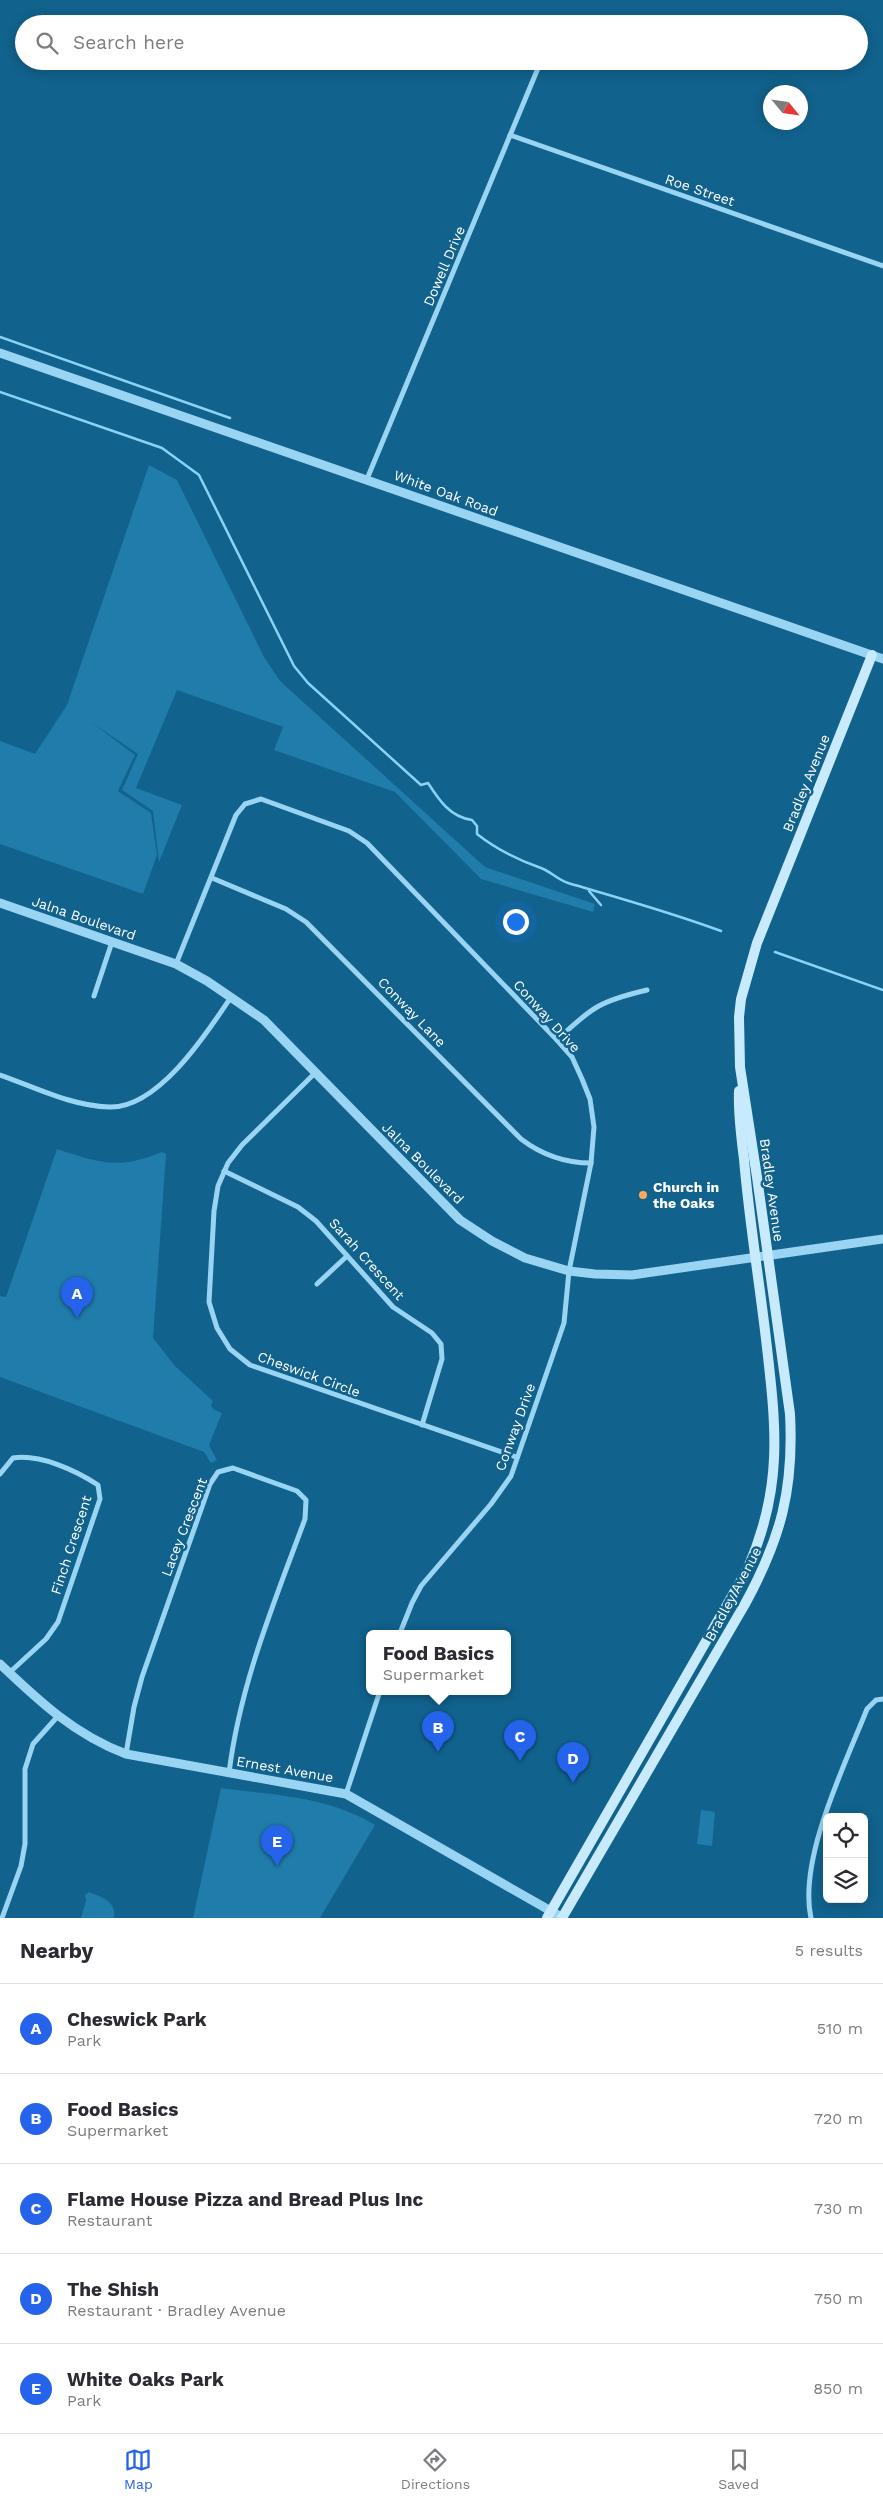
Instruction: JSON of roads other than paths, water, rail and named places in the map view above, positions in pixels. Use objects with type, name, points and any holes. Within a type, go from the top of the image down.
[{"type":"main road","name":"Bradley Avenue","points":[[549,1915],[747,1570],[765,1524],[774,1483],[775,1417],[738,1104],[740,1067],[739,1017],[751,961],[872,655]]},
{"type":"main road","name":"Bradley Avenue","points":[[563,1918],[746,1604],[764,1571],[783,1519],[790,1477],[791,1441],[768,1255],[740,1067]]},
{"type":"street","name":"Dowell Drive","points":[[367,480],[537,70]]},
{"type":"street","name":"Roe Street","points":[[510,135],[883,266]]},
{"type":"street","name":"White Oak Road","points":[[0,354],[883,659]]},
{"type":"street","name":"Conway Drive","points":[[176,964],[236,815],[245,804],[261,799],[349,831],[368,843],[572,1057],[590,1099],[594,1127],[591,1163],[570,1271],[564,1323],[511,1476],[491,1504],[421,1586],[401,1630]]},
{"type":"street","name":"Conway Lane","points":[[212,878],[286,909],[306,922],[522,1139],[538,1152],[557,1159],[591,1163]]},
{"type":"street","name":"Jalna Boulevard","points":[[0,903],[176,964],[231,997],[264,1020],[460,1220],[492,1241],[525,1258],[570,1271],[632,1274],[883,1239]]},
{"type":"street","points":[[94,996],[112,942]]},
{"type":"street","points":[[557,1040],[583,1015],[598,1004],[616,997],[647,990]]},
{"type":"street","points":[[0,1075],[80,1103],[110,1108],[136,1102],[153,1092],[189,1053],[231,997]]},
{"type":"street","name":"Cheswick Circle","points":[[315,1073],[242,1145],[224,1172],[214,1211],[209,1302],[217,1328],[230,1349],[250,1365],[516,1457]]},
{"type":"street","name":"Sarah Crescent","points":[[224,1172],[298,1207],[316,1221],[393,1307],[432,1333],[441,1344],[442,1360],[422,1425]]},
{"type":"street","points":[[317,1284],[346,1256]]},
{"type":"street","name":"Finch Crescent","points":[[0,1474],[13,1458],[27,1456],[83,1475],[98,1485],[100,1499],[58,1622],[46,1639],[9,1673]]},
{"type":"street","name":"Lacey Crescent","points":[[126,1754],[134,1707],[142,1677],[210,1484],[218,1472],[233,1468],[297,1491],[306,1500],[305,1519],[247,1680],[234,1730],[229,1773]]},
{"type":"street","name":"Ernest Avenue","points":[[0,1664],[58,1716],[86,1737],[126,1754],[346,1794],[549,1915],[563,1918]]},
{"type":"street","points":[[346,1794],[379,1695]]},
{"type":"street","points":[[811,1918],[809,1874],[817,1839],[867,1709],[876,1700],[883,1699]]},
{"type":"street","points":[[2,1918],[21,1866],[25,1844],[25,1769],[33,1744],[58,1716]]},
{"type":"waterway","points":[[0,337],[230,418]]},
{"type":"waterway","points":[[0,392],[162,448],[199,475],[294,666],[308,683],[421,785],[428,783],[446,807],[457,815],[472,820],[477,826],[477,834],[508,854],[544,869],[564,882],[664,911],[721,931]]},
{"type":"waterway","points":[[589,891],[601,905]]},
{"type":"waterway","points":[[775,952],[883,990]]},
{"type":"place","name":"Church in the Oaks","points":[[643,1195]]},
{"type":"place","name":"Cheswick Park","points":[[77,1318]]},
{"type":"place","name":"Food Basics","points":[[438,1752]]},
{"type":"place","name":"Flame House Pizza and Bread Plus Inc","points":[[520,1761]]},
{"type":"place","name":"The Shish","points":[[573,1783]]},
{"type":"place","name":"White Oaks Park","points":[[277,1866]]}]
